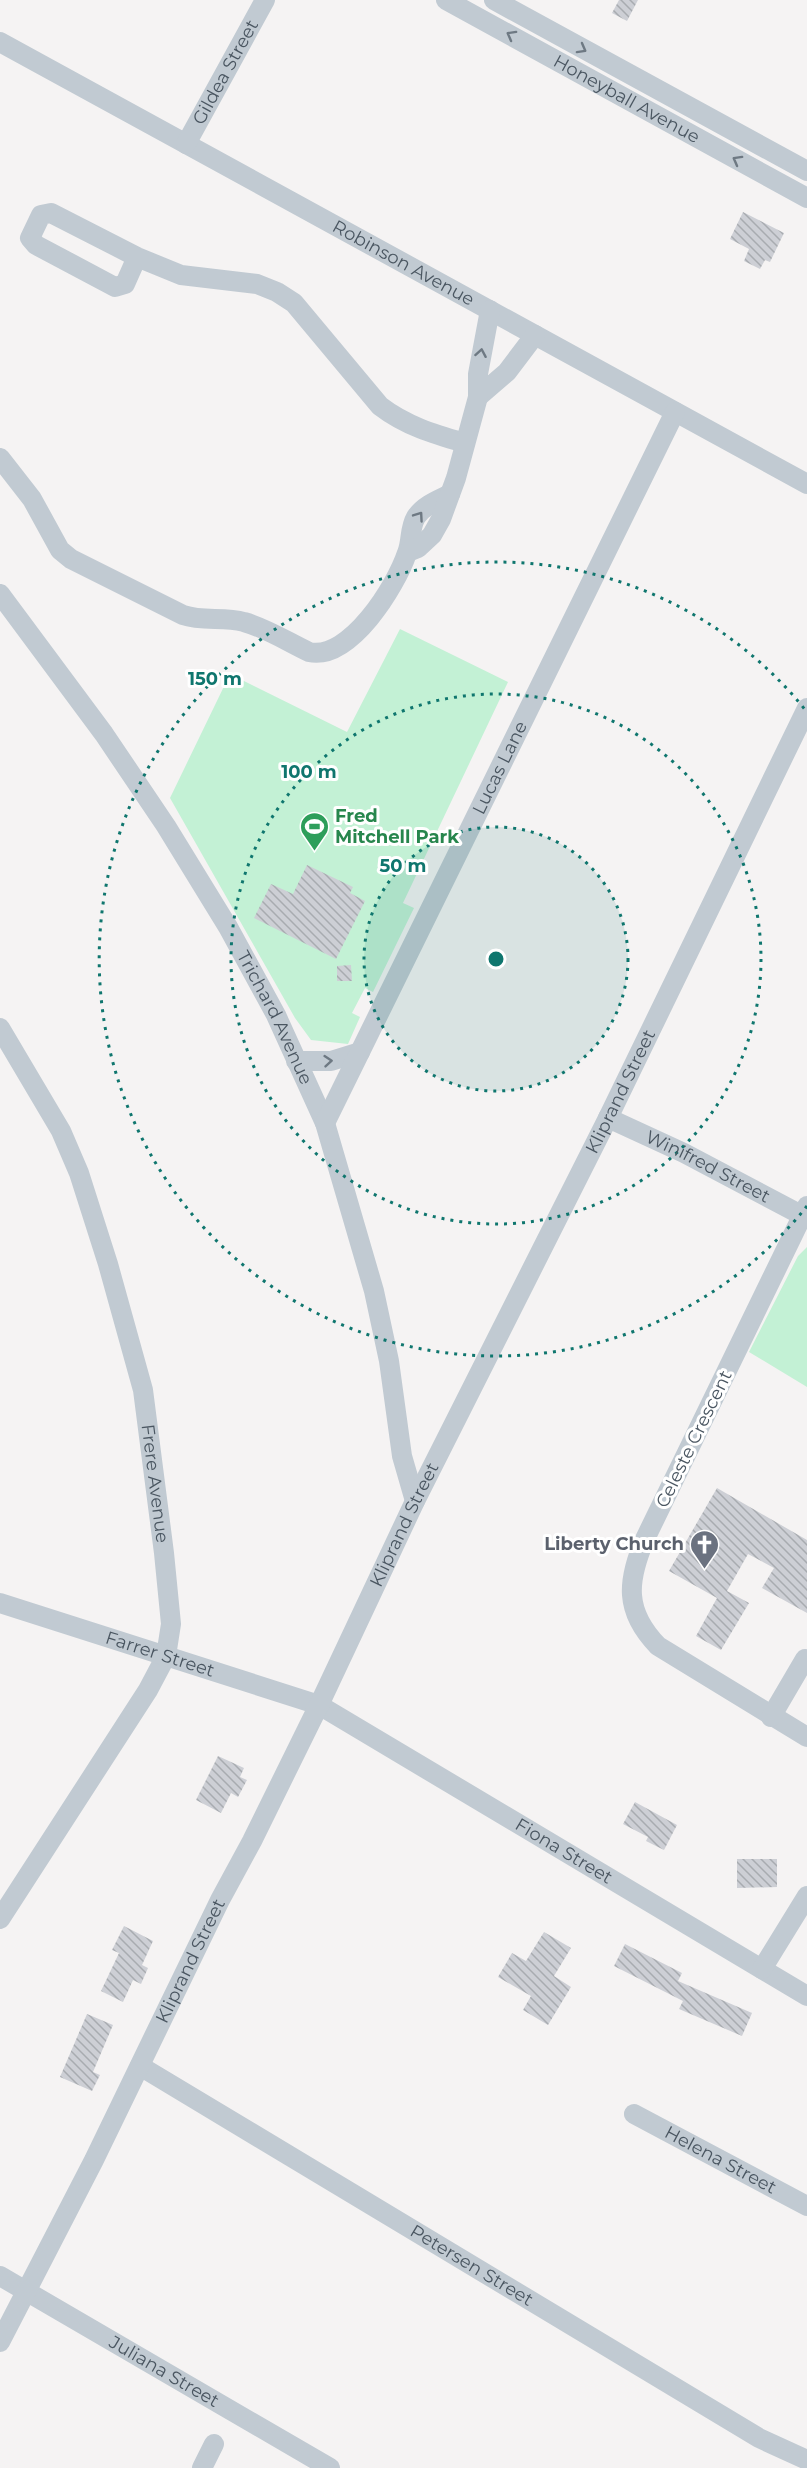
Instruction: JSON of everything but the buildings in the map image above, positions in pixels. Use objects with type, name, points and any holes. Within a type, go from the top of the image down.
[{"type":"street","name":"Gildea Street","points":[[186,144],[265,0]]},
{"type":"street","name":"Honeyball Avenue","points":[[446,0],[807,198]]},
{"type":"street","name":"Honeyball Avenue","points":[[494,0],[807,171]]},
{"type":"street","points":[[541,52],[551,32]]},
{"type":"street","name":"Robinson Avenue","points":[[0,42],[807,483]]},
{"type":"street","points":[[764,174],[775,154]]},
{"type":"street","points":[[136,257],[125,284],[115,287],[36,245],[30,238],[41,215],[51,213],[136,257],[181,275],[257,284],[277,292],[294,303],[380,406],[397,419],[416,428],[465,444]]},
{"type":"street","points":[[0,458],[32,499],[60,550],[71,559],[183,615],[201,619],[229,619],[245,622],[309,652],[326,653],[356,634],[384,597],[408,552],[409,537],[416,517],[425,507],[450,494],[478,397],[478,374],[490,310]]},
{"type":"street","points":[[478,397],[507,372],[535,334]]},
{"type":"street","name":"Lucas Lane","points":[[325,1123],[675,412]]},
{"type":"street","name":"Trichard Avenue","points":[[0,594],[104,734],[166,826],[251,968],[325,1123],[374,1291],[389,1361],[402,1456],[415,1501]]},
{"type":"street","name":"Kliprand Street","points":[[0,2342],[140,2066],[220,1900],[252,1841],[415,1501],[608,1118],[807,708]]},
{"type":"street","name":"Frere Avenue","points":[[0,1028],[61,1131],[79,1173],[108,1264],[143,1390],[171,1609],[171,1634],[166,1656],[143,1697],[0,1919]]},
{"type":"street","points":[[296,1061],[331,1061],[360,1052]]},
{"type":"street","name":"Winifred Street","points":[[608,1118],[805,1213]]},
{"type":"street","name":"Celeste Crescent","points":[[805,1213],[645,1539],[630,1585],[634,1611],[640,1624],[658,1646],[807,1737]]},
{"type":"street","name":"Farrer Street","points":[[0,1603],[319,1705]]},
{"type":"street","points":[[771,1717],[805,1659]]},
{"type":"street","name":"Fiona Street","points":[[319,1705],[807,1996]]},
{"type":"street","points":[[762,1969],[807,1896]]},
{"type":"street","name":"Petersen Street","points":[[140,2066],[759,2438],[807,2460]]},
{"type":"street","name":"Helena Street","points":[[634,2114],[807,2206]]},
{"type":"street","name":"Juliana Street","points":[[0,2276],[330,2468]]},
{"type":"street","points":[[202,2468],[214,2444]]},
{"type":"green space","name":"Fred Mitchell Park","points":[[400,629],[508,682],[403,903],[414,908],[373,992],[365,988],[352,1013],[360,1017],[348,1044],[311,1040],[295,1018],[170,798],[230,674],[347,732]]},
{"type":"green space","points":[[807,1247],[807,1387],[749,1352],[798,1256]]},
{"type":"place","name":"Fred Mitchell Park","points":[[314,852]]},
{"type":"place","name":"Liberty Church","points":[[705,1570]]}]
